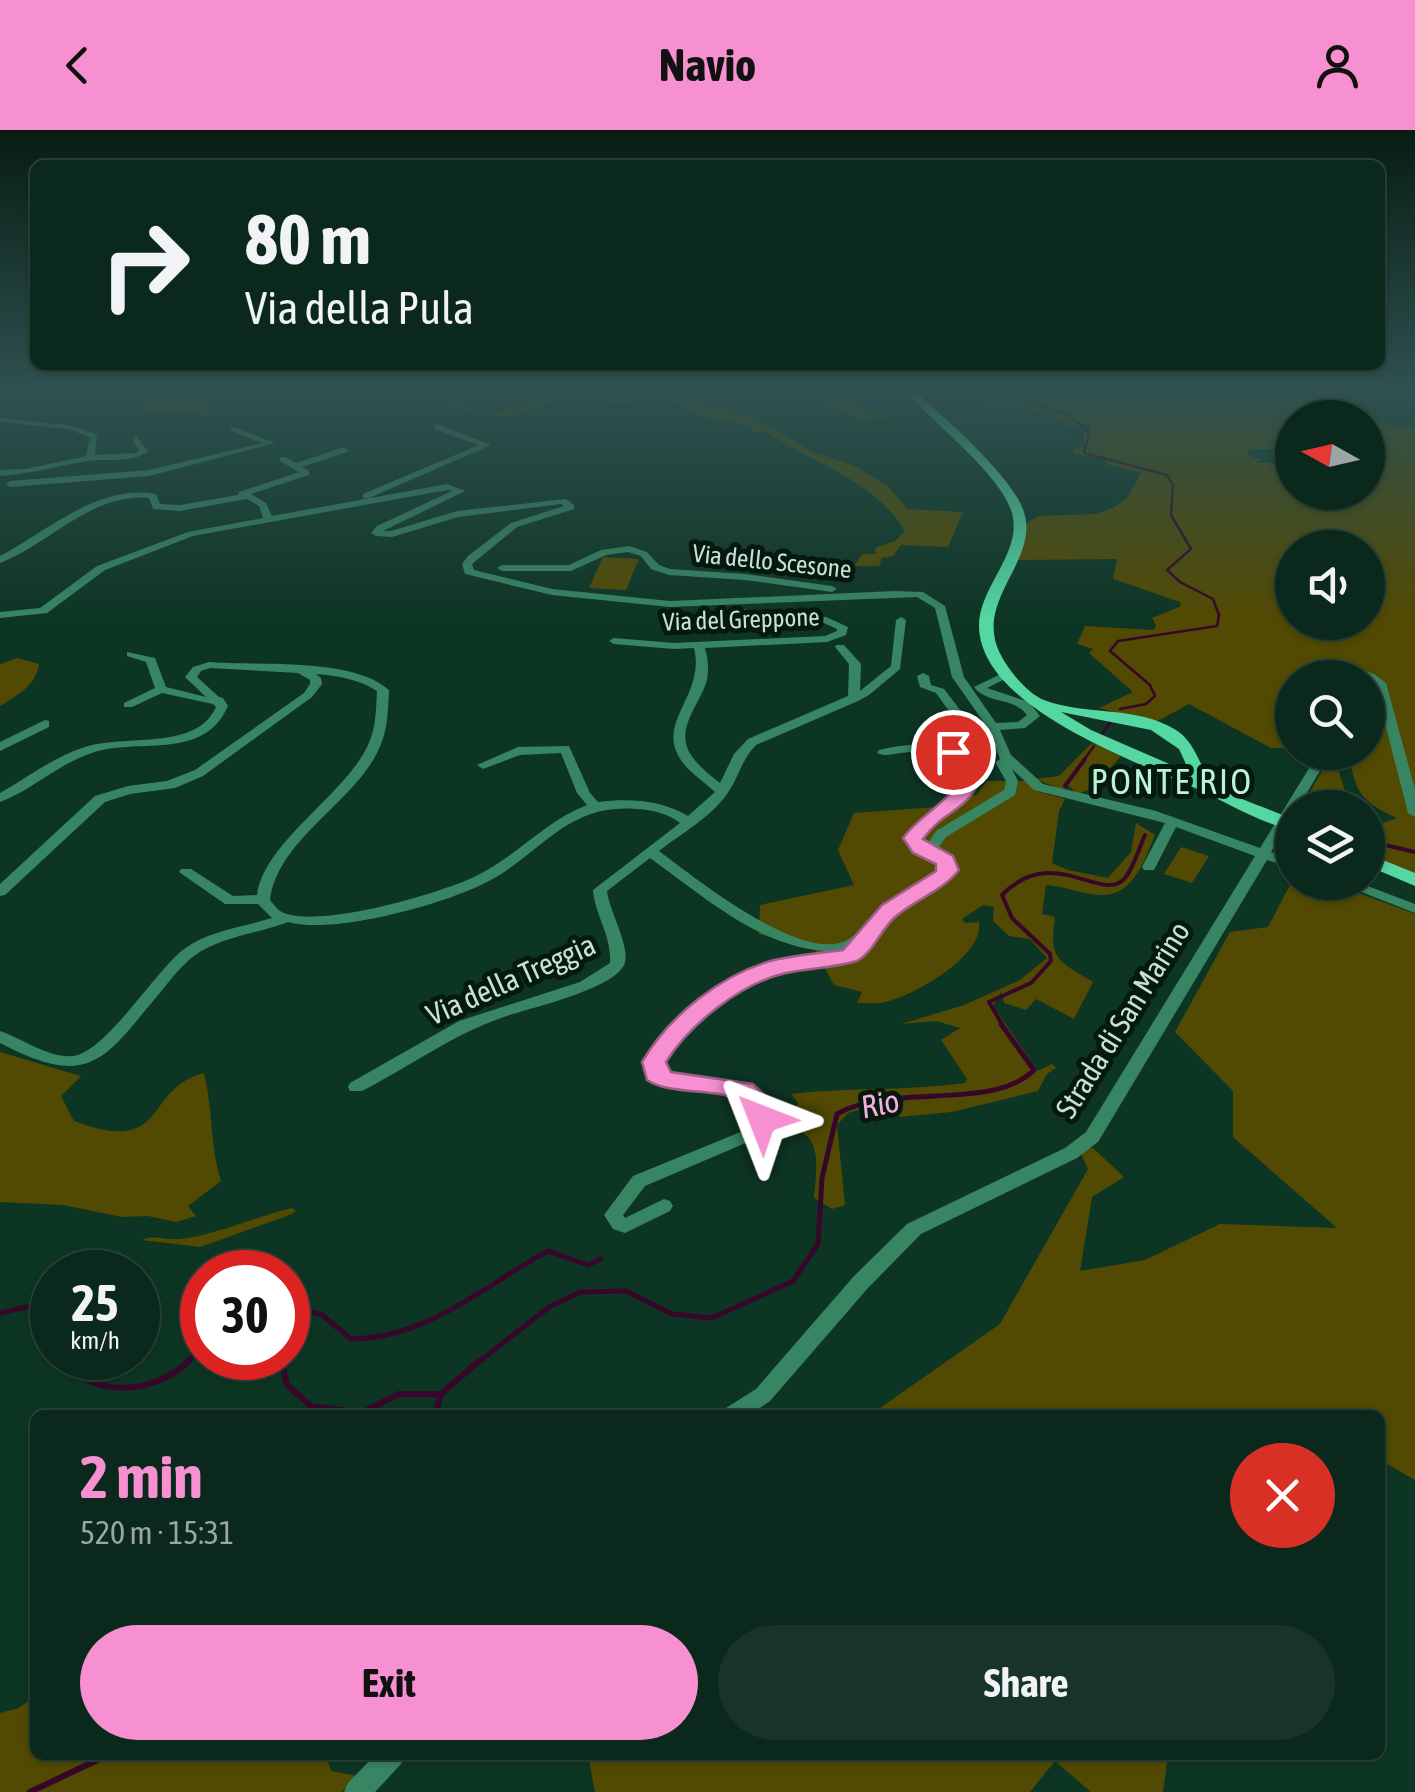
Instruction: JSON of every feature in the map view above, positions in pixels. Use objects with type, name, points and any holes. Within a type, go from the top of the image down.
[{"type":"main road","points":[[982,466],[1018,509],[1006,574],[988,606],[986,621],[994,655],[1007,674],[1034,699],[1065,715],[1086,733],[1275,818]]},
{"type":"main road","points":[[1065,715],[1099,713],[1165,732],[1190,754],[1197,776],[1232,800]]},
{"type":"main road","points":[[1086,733],[1078,726],[1078,718],[1099,713]]},
{"type":"main road","points":[[1150,763],[1181,766],[1190,754]]},
{"type":"main road","points":[[1385,867],[1415,880]]},
{"type":"street","points":[[2,495],[12,479],[62,466]]},
{"type":"street","points":[[0,473],[12,479],[149,474],[182,466]]},
{"type":"street","points":[[0,560],[111,498],[146,494],[152,496],[156,506],[170,509],[241,494],[306,473],[296,466]]},
{"type":"street","points":[[357,503],[392,483],[436,466]]},
{"type":"street","points":[[0,614],[43,612],[96,571],[178,538],[268,519],[447,487],[460,491],[375,531],[386,535],[457,514],[569,502],[571,507],[514,525],[472,558],[466,568],[494,581],[582,597],[707,604],[919,594],[940,606],[954,668],[993,728],[999,748],[1017,771],[1039,787],[1173,821],[1275,858]]},
{"type":"street","points":[[241,494],[264,505],[268,519]]},
{"type":"street","name":"Via dello Scesone","points":[[502,568],[571,568],[604,552],[629,550],[644,554],[655,568],[669,572],[746,576],[870,595]]},
{"type":"street","name":"Via del Greppone","points":[[614,641],[700,644],[827,639],[842,632],[837,622],[719,610],[707,604]]},
{"type":"street","name":"Via della Treggia","points":[[356,1086],[465,1024],[611,971],[617,965],[618,950],[603,914],[600,890],[690,824],[722,792],[740,754],[752,742],[854,699],[896,666],[901,620]]},
{"type":"street","points":[[700,644],[704,657],[702,686],[679,726],[679,738],[686,756],[722,792]]},
{"type":"street","points":[[840,647],[855,664],[854,699]]},
{"type":"street","points":[[131,654],[151,660],[161,689]]},
{"type":"street","points":[[220,700],[193,682],[192,672],[209,666],[352,674],[377,682],[383,690],[379,734],[365,762],[279,861],[265,885],[262,899],[270,913],[282,920]]},
{"type":"street","points":[[0,892],[100,798],[170,785],[199,773],[308,695],[316,684],[315,678],[301,671]]},
{"type":"street","points":[[993,728],[1021,725],[1034,716],[1026,704],[984,692],[980,687],[1007,674]]},
{"type":"street","points":[[922,676],[930,690],[965,686]]},
{"type":"street","points":[[128,706],[161,689],[207,701],[220,700]]},
{"type":"street","points":[[940,690],[961,720],[947,732]]},
{"type":"street","points":[[0,798],[90,748],[137,740],[191,738],[220,717],[220,700]]},
{"type":"street","points":[[1385,701],[1415,812]]},
{"type":"street","points":[[0,747],[45,724]]},
{"type":"street","points":[[652,852],[763,929],[793,942],[830,950],[850,946],[901,900],[948,870],[946,861],[913,844],[913,838],[924,824],[967,792],[973,770],[953,752],[901,748],[883,753]]},
{"type":"street","points":[[930,852],[940,834],[1010,792],[1012,781],[996,755],[999,748]]},
{"type":"street","points":[[483,765],[518,751],[565,749],[583,796],[594,806]]},
{"type":"street","points":[[0,1036],[67,1061],[89,1058],[154,991],[162,976],[192,951],[282,920],[335,918],[429,901],[478,881],[554,828],[594,806],[632,803],[675,812],[690,824]]},
{"type":"street","points":[[1149,868],[1173,821]]},
{"type":"street","name":"Strada di San Marino","points":[[740,1410],[763,1394],[861,1282],[914,1229],[1071,1153],[1092,1137],[1275,838]]},
{"type":"street","points":[[186,872],[230,901],[243,904],[262,899]]},
{"type":"street","points":[[1385,898],[1415,910]]},
{"type":"street","points":[[664,1206],[626,1226],[618,1224],[613,1215],[639,1180],[749,1135],[757,1128],[763,1112],[760,1103],[744,1090],[658,1077],[654,1062],[670,1036],[751,976],[777,967],[848,956],[857,951],[862,938]]},
{"type":"street","points":[[357,1792],[387,1760]]},
{"type":"shaded area","points":[[825,466],[855,466],[888,486],[907,509],[963,512],[948,547],[901,545],[893,556],[882,558],[879,566],[854,566],[862,554],[876,554],[875,548],[895,541],[905,531],[876,498]]},
{"type":"shaded area","points":[[1112,466],[1275,466],[1275,510],[1385,510],[1385,466],[1415,466],[1415,875],[1385,862],[1385,822],[1397,818],[1385,812],[1385,790],[1359,790],[1352,770],[1385,770],[1385,660],[1275,660],[1275,748],[1189,704],[1154,723],[1099,708],[1133,692],[1089,653],[1093,649],[1077,644],[1085,626],[1154,630],[1152,618],[1181,606],[1180,602],[1113,579],[1117,559],[1017,560],[1025,524],[1039,516],[1095,514],[1127,498],[1141,473]]},
{"type":"shaded area","points":[[603,557],[639,559],[626,590],[589,588]]},
{"type":"shaded area","points":[[18,658],[39,664],[37,672],[25,689],[0,706],[0,664]]},
{"type":"shaded area","points":[[1092,743],[1121,756],[1104,775],[1112,777],[1105,784],[1077,794],[1069,786],[1064,786],[1065,791],[1036,779],[1059,776]]},
{"type":"shaded area","points":[[1323,770],[1338,770],[1345,790],[1311,790]]},
{"type":"shaded area","points":[[987,781],[1025,781],[1040,792],[1065,799],[1059,811],[1052,863],[1068,870],[1108,878],[1131,852],[1136,823],[1155,835],[1137,874],[1112,894],[1088,894],[1046,885],[1042,914],[1055,917],[1055,951],[1064,963],[1093,982],[1074,1019],[1036,999],[1026,1010],[1004,1003],[1001,992],[993,1006],[1038,1071],[1052,1064],[1056,1068],[1047,1074],[1038,1091],[952,1112],[900,1117],[894,1111],[905,1101],[901,1097],[848,1113],[837,1125],[845,1205],[832,1209],[814,1198],[815,1150],[791,1118],[798,1103],[791,1094],[965,1083],[967,1079],[941,1040],[960,1028],[936,1021],[901,1024],[964,1005],[1020,980],[1047,958],[1030,939],[1009,936],[993,921],[994,907],[983,905],[962,919],[965,923],[979,922],[978,935],[959,961],[944,973],[894,999],[857,1003],[862,992],[834,985],[815,950],[759,934],[760,905],[854,885],[838,850],[854,813],[937,807],[957,797],[976,795]]},
{"type":"shaded area","points":[[1181,847],[1209,856],[1192,883],[1164,874]]},
{"type":"shaded area","points":[[1282,900],[1378,900],[1415,914],[1415,1480],[1385,1463],[1385,1410],[877,1410],[1000,1324],[1088,1169],[1081,1154],[1085,1149],[1093,1148],[1124,1177],[1092,1197],[1080,1271],[1145,1260],[1220,1224],[1337,1228],[1233,1137],[1233,1091],[1175,1032],[1230,932],[1268,927]]},
{"type":"shaded area","points":[[0,1052],[81,1076],[61,1096],[74,1121],[105,1130],[126,1131],[141,1126],[171,1092],[204,1073],[221,1181],[188,1206],[196,1216],[176,1222],[148,1216],[122,1217],[63,1205],[0,1202]]},
{"type":"shaded area","points":[[292,1208],[296,1211],[292,1214],[200,1247],[142,1240],[195,1237]]},
{"type":"shaded area","points":[[30,1700],[30,1760],[328,1760],[331,1771],[357,1776],[342,1792],[0,1792],[0,1713],[19,1708]]},
{"type":"shaded area","points":[[589,1760],[1167,1760],[1163,1792],[1091,1792],[1055,1761],[1030,1792],[595,1792]]},
{"type":"waterway","name":"Rio","points":[[1120,709],[1146,704],[1155,696],[1150,685],[1110,651],[1118,641],[1217,626],[1219,615],[1213,599],[1180,582],[1167,570],[1191,549],[1171,515],[1173,485],[1167,475],[1131,466]]},
{"type":"waterway","name":"Rio","points":[[1102,734],[1113,719]]},
{"type":"waterway","name":"Rio","points":[[1083,761],[1094,746]]},
{"type":"waterway","name":"Rio","points":[[1065,786],[1085,759]]},
{"type":"waterway","name":"Rio","points":[[1003,1026],[989,1002],[1031,983],[1051,961],[1050,954],[1012,918],[1002,895],[1021,880],[1040,874],[1058,873],[1103,885],[1115,884],[1128,874],[1145,835]]},
{"type":"waterway","points":[[1385,845],[1415,852]]},
{"type":"waterway","name":"Rio","points":[[476,1364],[549,1307],[580,1292],[626,1291],[672,1314],[712,1318],[793,1281],[818,1244],[822,1178],[837,1114],[885,1100],[968,1094],[1016,1083],[1034,1070],[1001,1024]]},
{"type":"waterway","points":[[310,1311],[321,1314],[351,1339],[379,1336],[406,1330],[454,1308],[548,1251],[588,1265],[600,1259]]},
{"type":"waterway","points":[[0,1313],[30,1306]]},
{"type":"waterway","name":"Rio","points":[[441,1394],[479,1361]]},
{"type":"waterway","points":[[160,1380],[180,1368]]},
{"type":"waterway","points":[[89,1380],[125,1388],[159,1380]]},
{"type":"waterway","points":[[286,1380],[311,1406],[340,1410]]},
{"type":"waterway","points":[[367,1410],[399,1394],[441,1394]]},
{"type":"waterway","name":"Rio","points":[[436,1410],[441,1394]]},
{"type":"waterway","name":"Rio","points":[[30,1792],[97,1760]]},
{"type":"district","name":"PONTE RIO","points":[[1172,782]]},
{"type":"route","points":[[762,1119],[760,1103],[744,1090],[661,1079],[654,1062],[670,1036],[736,984],[777,967],[848,956],[857,951],[862,938],[889,910],[944,876],[948,870],[946,861],[913,844],[913,838],[924,824],[967,792],[973,770],[953,752]]}]
